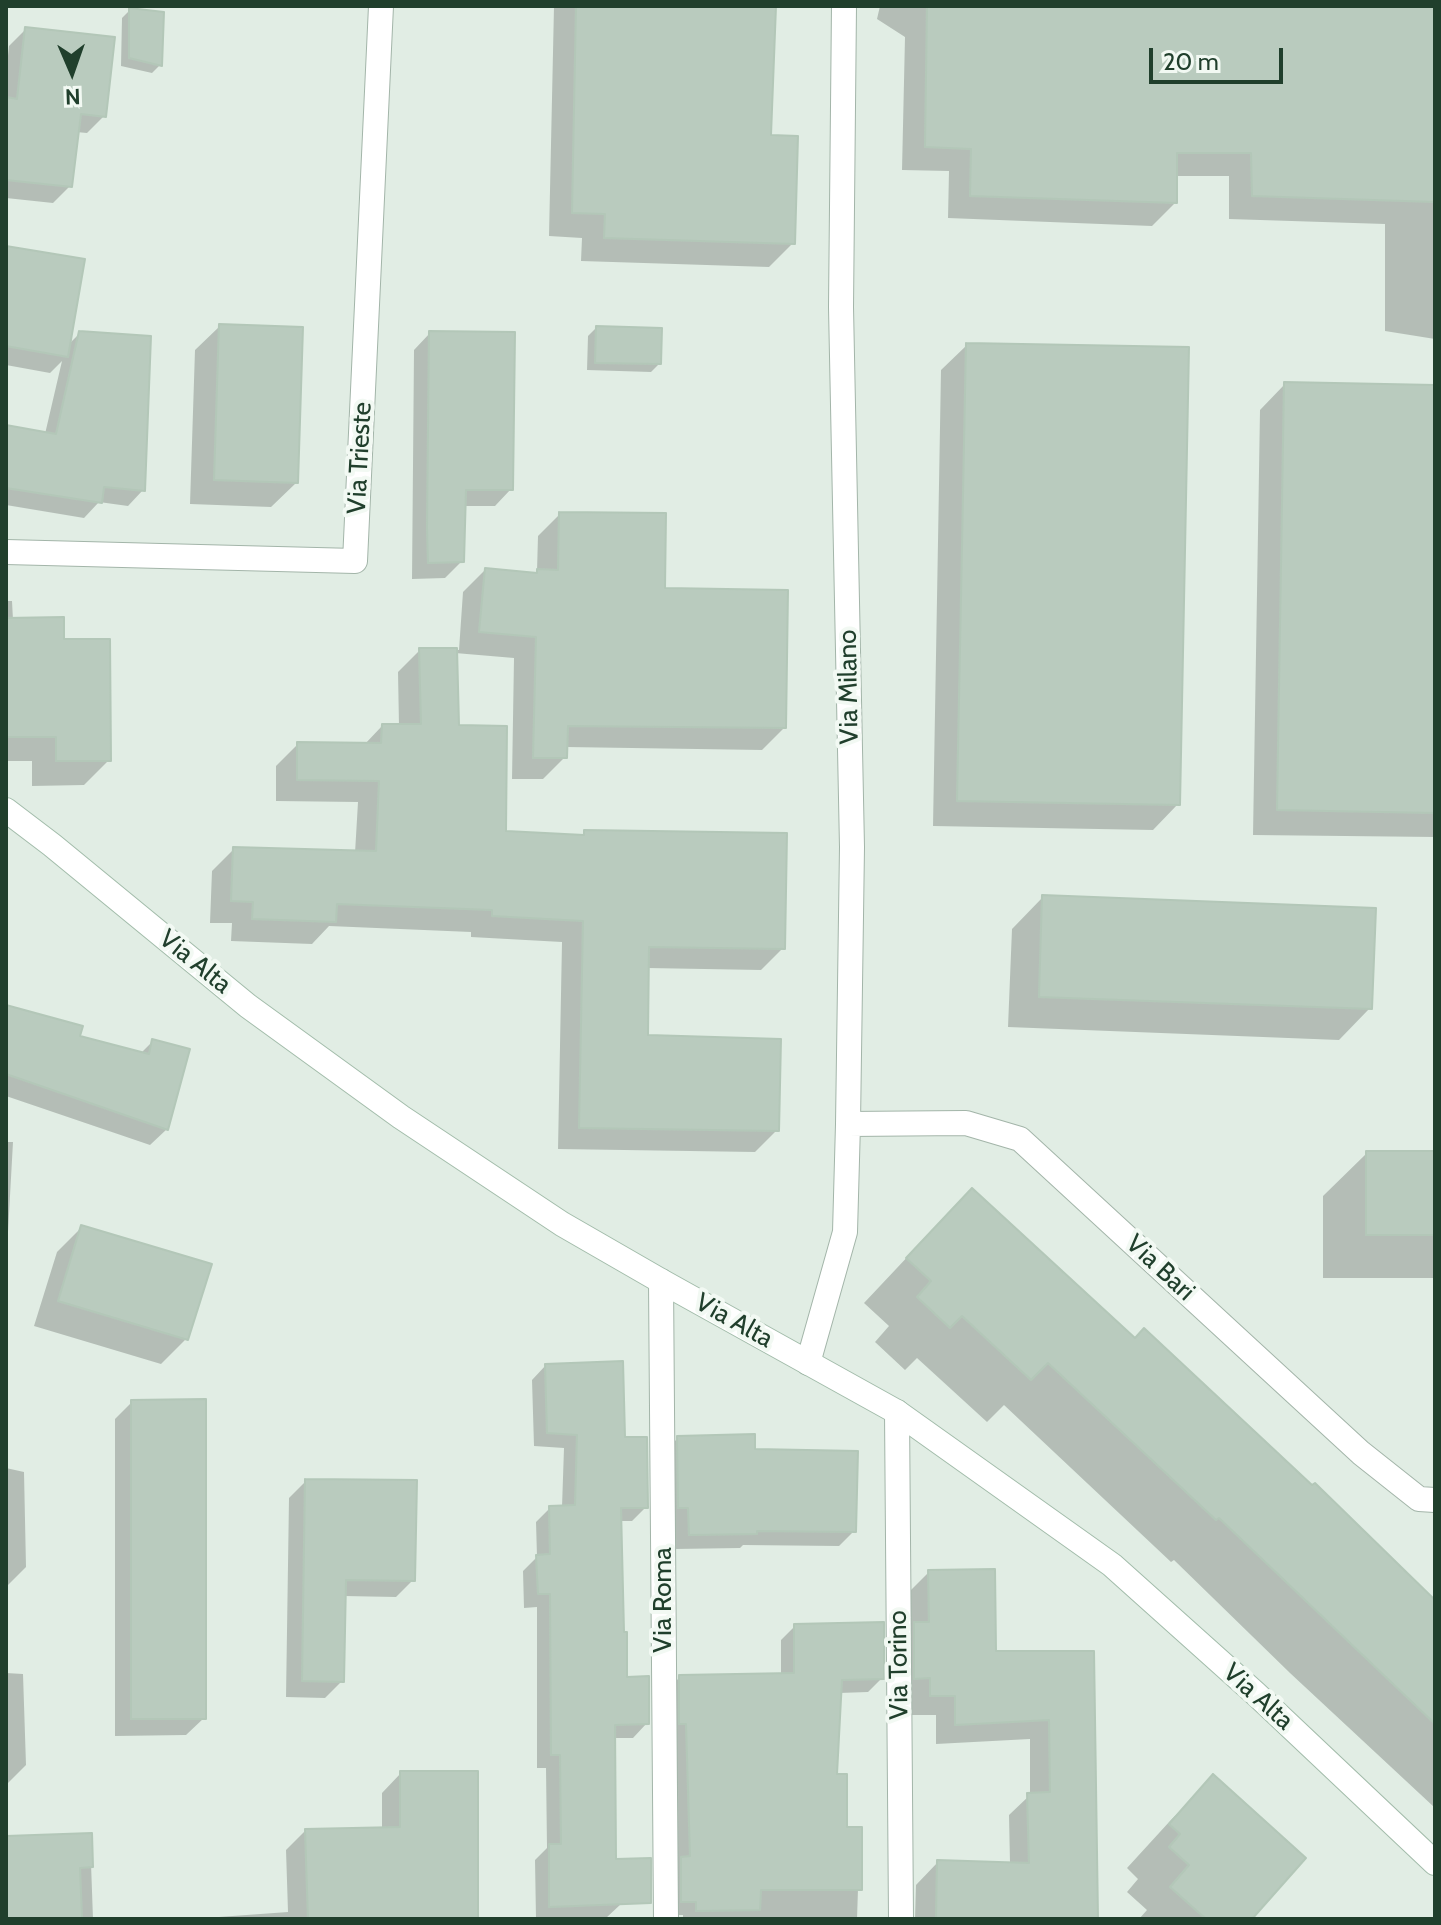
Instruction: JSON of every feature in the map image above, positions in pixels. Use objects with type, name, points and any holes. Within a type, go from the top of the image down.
[{"type":"street","name":"Via Trieste","points":[[6,552],[355,561],[381,6]]},
{"type":"street","name":"Via Milano","points":[[808,1363],[845,1232],[848,1124],[852,847],[841,307],[844,6]]},
{"type":"street","name":"Via Alta","points":[[6,810],[248,1006],[401,1117],[562,1224],[897,1412],[1112,1565],[1256,1694],[1435,1863]]},
{"type":"street","name":"Via Bari","points":[[848,1124],[966,1123],[1020,1139],[1361,1453],[1419,1499],[1435,1500]]},
{"type":"street","name":"Via Roma","points":[[661,1281],[666,1919]]},
{"type":"street","name":"Via Torino","points":[[897,1412],[901,1919]]},
{"type":"building","points":[[576,6],[776,6],[771,135],[798,136],[795,244],[604,238],[605,214],[572,213]]},
{"type":"building","points":[[927,6],[1435,6],[1435,202],[1252,196],[1251,153],[1177,153],[1177,203],[970,196],[971,149],[925,147]]},
{"type":"building","points":[[129,8],[164,12],[162,66],[129,58]]},
{"type":"building","points":[[25,27],[115,37],[106,117],[81,114],[72,187],[6,180],[6,97],[17,99]]},
{"type":"building","points":[[6,246],[85,259],[68,357],[6,346]]},
{"type":"building","points":[[219,324],[303,327],[298,483],[214,480]]},
{"type":"building","points":[[596,326],[662,328],[661,364],[595,363]]},
{"type":"building","points":[[79,331],[151,336],[145,491],[104,487],[102,503],[6,488],[6,425],[56,434]]},
{"type":"building","points":[[429,331],[515,332],[513,490],[466,490],[464,562],[428,563]]},
{"type":"building","points":[[966,343],[1189,347],[1180,805],[957,801]]},
{"type":"building","points":[[1284,382],[1435,385],[1435,813],[1277,810]]},
{"type":"building","points":[[559,512],[666,513],[665,588],[788,590],[786,728],[568,726],[567,758],[533,758],[536,637],[479,632],[485,568],[537,573],[537,569],[558,570]]},
{"type":"building","points":[[64,617],[64,639],[110,639],[111,761],[56,761],[56,737],[7,737],[6,618]]},
{"type":"building","points":[[419,648],[457,648],[459,725],[507,726],[506,831],[584,835],[584,830],[787,833],[785,949],[649,947],[648,1035],[781,1039],[779,1131],[579,1128],[583,921],[492,916],[492,910],[337,904],[336,922],[252,919],[253,902],[231,901],[233,847],[376,851],[379,781],[297,780],[297,742],[381,743],[382,724],[421,724]]},
{"type":"building","points":[[1042,895],[1376,908],[1372,1009],[1039,997]]},
{"type":"building","points":[[6,1005],[83,1026],[80,1036],[149,1054],[152,1039],[190,1049],[168,1130],[6,1074]]},
{"type":"building","points":[[1366,1151],[1435,1151],[1435,1235],[1366,1235]]},
{"type":"building","points":[[972,1188],[1135,1338],[1144,1328],[1312,1485],[1315,1483],[1435,1600],[1435,1724],[1219,1518],[1216,1520],[1048,1363],[1031,1380],[962,1316],[950,1328],[917,1297],[931,1281],[906,1258]]},
{"type":"building","points":[[81,1225],[212,1264],[188,1340],[58,1301]]},
{"type":"building","points":[[623,1361],[625,1437],[647,1437],[648,1508],[621,1508],[627,1677],[649,1676],[649,1724],[615,1725],[616,1859],[651,1858],[651,1903],[549,1907],[549,1844],[561,1844],[560,1755],[551,1755],[550,1594],[538,1594],[536,1555],[550,1554],[549,1506],[575,1505],[577,1435],[547,1433],[545,1364]]},
{"type":"building","points":[[206,1399],[206,1719],[131,1719],[131,1400]]},
{"type":"building","points":[[755,1434],[755,1449],[858,1451],[856,1532],[757,1531],[757,1534],[689,1535],[688,1508],[678,1508],[677,1436]]},
{"type":"building","points":[[305,1479],[417,1480],[415,1581],[346,1580],[344,1682],[302,1681]]},
{"type":"building","points":[[995,1569],[996,1651],[1094,1651],[1098,1919],[936,1919],[937,1860],[1029,1863],[1027,1793],[1050,1792],[1049,1720],[955,1725],[955,1696],[930,1696],[930,1678],[914,1679],[914,1622],[929,1622],[928,1570]]},
{"type":"building","points":[[884,1622],[884,1679],[842,1680],[837,1774],[847,1774],[847,1827],[862,1827],[862,1890],[761,1890],[760,1910],[696,1911],[696,1902],[681,1902],[681,1857],[690,1856],[686,1724],[679,1724],[679,1675],[794,1673],[794,1624]]},
{"type":"building","points":[[400,1771],[478,1771],[478,1919],[308,1919],[305,1829],[400,1827]]},
{"type":"building","points":[[1213,1774],[1306,1858],[1252,1919],[1206,1919],[1170,1887],[1189,1865],[1169,1847],[1180,1834],[1169,1824]]},
{"type":"building","points":[[92,1833],[93,1867],[80,1868],[82,1919],[6,1919],[6,1836]]}]
